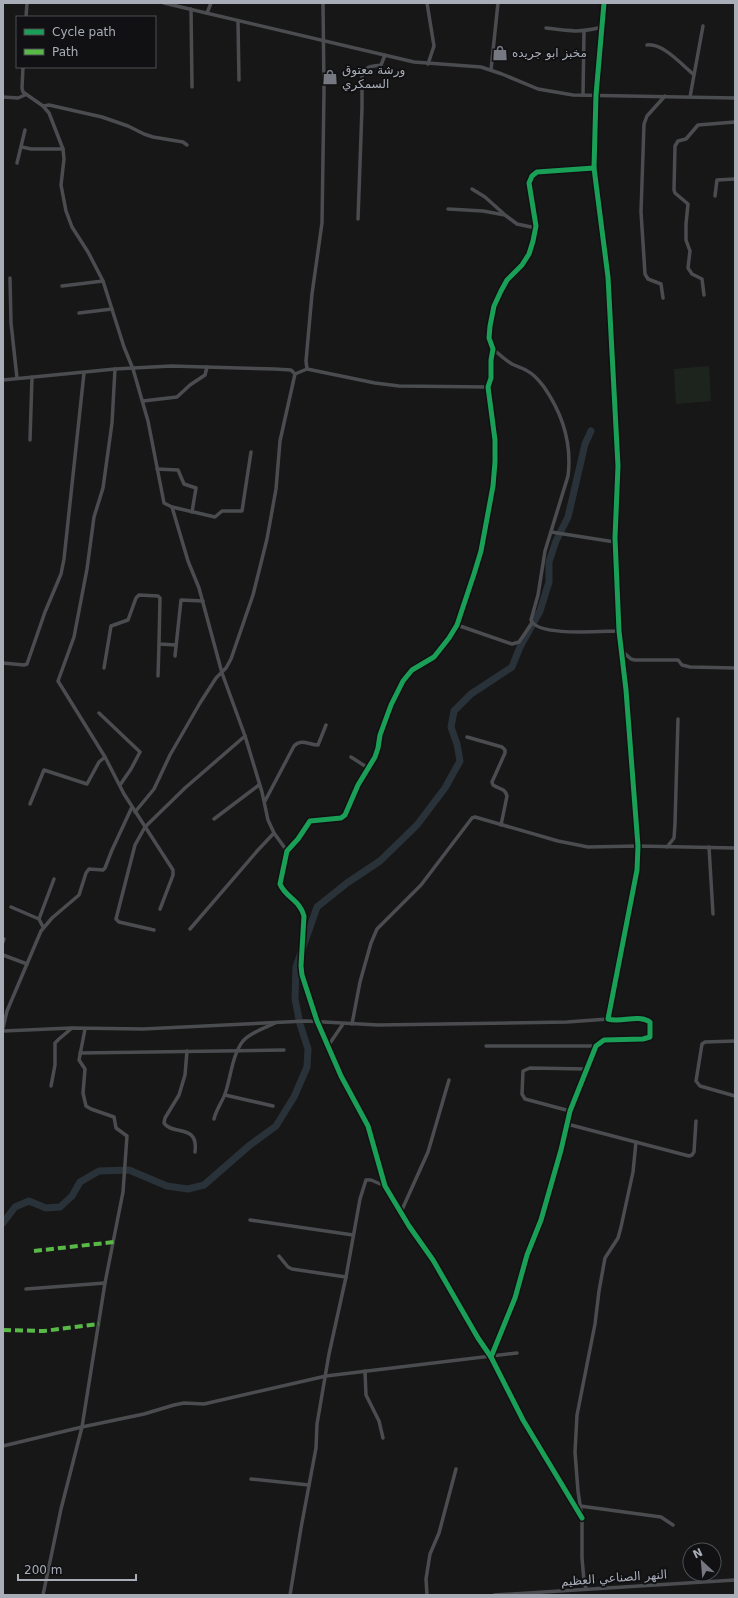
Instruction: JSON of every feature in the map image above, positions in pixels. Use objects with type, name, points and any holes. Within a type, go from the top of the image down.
[{"type":"street","points":[[26,3],[26,16]]},
{"type":"street","points":[[164,3],[323,41],[428,64],[481,67],[549,92],[583,95],[735,98]]},
{"type":"street","points":[[207,13],[211,3]]},
{"type":"street","points":[[308,369],[306,361],[312,294],[322,223],[324,91],[323,3]]},
{"type":"street","points":[[427,3],[434,46],[428,64]]},
{"type":"street","points":[[491,70],[498,3]]},
{"type":"street","points":[[604,3],[596,95],[594,168],[608,277],[618,466],[615,509],[615,542],[619,631],[626,690],[638,846],[637,870],[608,1019]]},
{"type":"street","points":[[190,9],[192,87]]},
{"type":"street","points":[[238,21],[239,80]]},
{"type":"street","points":[[690,97],[703,26]]},
{"type":"street","points":[[546,28],[574,32],[602,27]]},
{"type":"street","points":[[583,95],[584,31]]},
{"type":"street","points":[[647,45],[657,46],[665,50],[693,74]]},
{"type":"street","points":[[358,219],[362,77],[363,72],[367,67],[381,65],[385,55]]},
{"type":"street","points":[[23,68],[22,88],[26,95],[43,106],[49,113],[63,149],[64,159],[61,185],[66,211],[72,227],[88,252],[103,281],[124,347],[133,369],[143,401],[164,502],[172,507],[216,517],[222,511],[242,511],[251,452]]},
{"type":"street","points":[[3,97],[18,98],[26,95]]},
{"type":"street","points":[[663,298],[661,284],[648,279],[645,274],[641,186],[645,120],[665,96]]},
{"type":"street","points":[[43,106],[49,105],[102,117],[128,126],[144,134],[183,142],[187,145]]},
{"type":"street","points":[[704,295],[702,279],[692,274],[688,268],[690,251],[686,240],[686,224],[688,204],[675,193],[674,190],[675,146],[678,141],[686,138],[698,125],[735,122]]},
{"type":"street","points":[[17,163],[25,130]]},
{"type":"street","points":[[22,147],[31,149],[63,149]]},
{"type":"street","points":[[582,1518],[523,1420],[490,1357],[433,1260],[385,1186],[368,1126],[351,1096],[317,1022],[302,975],[303,910],[280,884],[287,851],[310,821],[342,818],[345,815],[351,800],[378,748],[380,735],[391,705],[403,681],[412,670],[434,657],[457,625],[481,551],[494,486],[495,440],[488,386],[493,349],[489,338],[494,306],[507,280],[522,265],[529,254],[536,228],[535,213],[531,200],[529,183],[532,176],[537,172],[594,168]]},
{"type":"street","points":[[716,196],[717,180],[735,179]]},
{"type":"street","points":[[472,189],[485,197],[517,224],[536,228]]},
{"type":"street","points":[[448,209],[483,211],[505,215]]},
{"type":"street","points":[[10,278],[11,324],[17,378]]},
{"type":"street","points":[[62,286],[103,281]]},
{"type":"street","points":[[79,313],[112,309]]},
{"type":"street","points":[[457,625],[512,644],[519,642],[532,623],[531,620],[538,595],[545,552],[559,510],[568,476],[568,451],[564,427],[549,395],[532,374],[512,364],[493,349]]},
{"type":"street","points":[[3,380],[115,369],[171,366],[288,370],[295,374]]},
{"type":"street","points":[[143,401],[177,397],[190,385],[205,375],[207,367]]},
{"type":"street","points":[[115,369],[112,423],[103,488],[94,517],[87,569],[74,637],[58,681],[105,757],[135,812],[173,872],[160,909]]},
{"type":"street","points":[[295,374],[308,369],[375,383],[399,386],[488,386]]},
{"type":"street","points":[[3,663],[27,664],[45,612],[61,574],[67,544],[84,373]]},
{"type":"street","points":[[135,812],[154,789],[170,755],[193,715],[216,678],[222,673],[231,659],[249,609],[270,523],[276,489],[280,441],[295,374]]},
{"type":"street","points":[[30,440],[32,377]]},
{"type":"street","points":[[157,469],[178,470],[184,484],[196,488],[192,512]]},
{"type":"street","points":[[172,507],[203,600],[222,673],[245,736],[260,785],[268,820],[274,833],[287,851]]},
{"type":"street","points":[[551,532],[615,542]]},
{"type":"street","points":[[104,668],[111,627],[128,620],[137,596],[158,596],[160,598],[158,676]]},
{"type":"street","points":[[175,656],[181,600],[203,600]]},
{"type":"street","points":[[532,623],[535,626],[564,632],[619,631]]},
{"type":"street","points":[[159,644],[176,645]]},
{"type":"street","points":[[621,650],[631,659],[635,660],[672,659],[678,660],[682,665],[690,668],[735,668]]},
{"type":"street","points":[[99,713],[140,752],[131,770],[120,785]]},
{"type":"street","points":[[667,847],[674,838],[676,824],[678,719]]},
{"type":"street","points":[[264,801],[294,746],[298,742],[318,745],[326,725]]},
{"type":"street","points":[[154,930],[119,922],[116,919],[135,844],[145,827],[185,788],[245,736]]},
{"type":"street","points":[[467,737],[502,747],[505,750],[492,782],[493,785],[504,789],[506,792],[501,825]]},
{"type":"street","points":[[30,804],[44,770],[87,784],[99,762],[105,757]]},
{"type":"street","points":[[351,757],[368,768]]},
{"type":"street","points":[[214,819],[260,785]]},
{"type":"street","points":[[3,1028],[7,1011],[43,927],[77,897],[81,891],[86,873],[89,869],[104,869],[132,807]]},
{"type":"street","points":[[352,1024],[360,982],[371,943],[377,929],[421,885],[472,818],[475,817],[558,841],[588,847],[638,846],[735,848]]},
{"type":"street","points":[[190,929],[274,833]]},
{"type":"street","points":[[709,847],[713,914]]},
{"type":"street","points":[[39,919],[54,879]]},
{"type":"street","points":[[12,907],[39,919],[43,927]]},
{"type":"street","points":[[3,954],[27,964]]},
{"type":"street","points":[[3,1031],[72,1028],[143,1029],[278,1022],[378,1025],[544,1022],[608,1019],[645,1019],[650,1022],[650,1037],[644,1039],[604,1040],[596,1046],[570,1111],[561,1150],[541,1220],[528,1255],[515,1298],[490,1357]]},
{"type":"street","points":[[214,1119],[217,1109],[225,1095],[237,1051],[249,1036],[278,1022]]},
{"type":"street","points":[[328,1046],[342,1024]]},
{"type":"street","points":[[51,1086],[55,1065],[55,1044],[72,1028]]},
{"type":"street","points":[[43,1595],[61,1509],[82,1427],[105,1283],[123,1192],[128,1138],[116,1128],[114,1117],[86,1106],[83,1093],[85,1069],[80,1063],[80,1053],[85,1029]]},
{"type":"street","points":[[735,1041],[705,1042],[702,1044],[696,1081],[700,1086],[735,1096]]},
{"type":"street","points":[[486,1046],[596,1046]]},
{"type":"street","points":[[80,1053],[284,1050]]},
{"type":"street","points":[[187,1051],[184,1075],[179,1095],[164,1118],[164,1123],[167,1127],[183,1131],[192,1136],[196,1142],[195,1152]]},
{"type":"street","points":[[570,1111],[525,1099],[522,1094],[523,1072],[530,1068],[587,1069]]},
{"type":"street","points":[[401,1212],[428,1152],[449,1080]]},
{"type":"street","points":[[225,1095],[273,1106]]},
{"type":"street","points":[[567,1124],[622,1137],[689,1156],[694,1152],[696,1121]]},
{"type":"street","points":[[586,1589],[584,1581],[582,1518],[575,1452],[577,1415],[595,1324],[604,1267],[609,1250],[618,1238],[621,1227],[633,1172],[636,1142]]},
{"type":"street","points":[[290,1595],[308,1485],[316,1448],[318,1424],[329,1354],[346,1277],[360,1199],[364,1182],[369,1179],[385,1186]]},
{"type":"street","points":[[250,1220],[354,1234]]},
{"type":"street","points":[[279,1256],[288,1267],[292,1269],[346,1277]]},
{"type":"street","points":[[26,1289],[105,1283]]},
{"type":"street","points":[[3,1446],[144,1414],[174,1405],[184,1403],[204,1404],[326,1376],[490,1357],[517,1352]]},
{"type":"street","points":[[365,1371],[366,1395],[379,1421],[383,1438]]},
{"type":"street","points":[[427,1595],[426,1580],[430,1554],[439,1533],[456,1469]]},
{"type":"street","points":[[251,1479],[308,1485]]},
{"type":"street","points":[[580,1506],[661,1517],[673,1525]]},
{"type":"street","name":"النهر الصناعي العظيم","points":[[494,1595],[735,1580]]},
{"type":"shaded area","points":[[709,366],[711,401],[676,404],[674,369]]},
{"type":"waterway","points":[[3,1223],[15,1207],[29,1201],[46,1208],[60,1207],[72,1196],[80,1182],[99,1171],[129,1170],[167,1186],[188,1189],[204,1185],[250,1145],[276,1126],[294,1097],[307,1067],[308,1049],[300,1024],[295,999],[296,967],[317,907],[347,883],[380,861],[417,825],[445,788],[460,761],[457,744],[451,727],[454,711],[471,694],[512,667],[520,647],[540,611],[549,582],[549,562],[556,541],[568,517],[585,444],[591,431]]},
{"type":"marked path","points":[[34,1251],[114,1242]]},
{"type":"marked path","points":[[3,1330],[44,1331],[99,1324]]},
{"type":"cycle path","points":[[491,1357],[515,1298],[527,1255],[541,1220],[561,1150],[570,1111],[596,1046],[604,1040],[643,1039],[650,1037],[650,1022],[640,1019],[608,1019],[637,870],[638,846],[626,690],[619,631],[615,538],[618,466],[608,277],[594,168],[596,95],[604,3]]},
{"type":"cycle path","points":[[582,1518],[523,1420],[491,1357],[478,1338],[433,1260],[409,1226],[385,1186],[368,1126],[341,1076],[317,1021],[302,975],[301,966],[304,916],[299,906],[285,892],[280,884],[287,851],[298,839],[310,821],[341,818],[345,815],[358,785],[375,757],[380,735],[391,705],[403,681],[412,670],[434,657],[457,625],[481,551],[493,486],[495,440],[488,387],[491,378],[491,360],[493,349],[489,338],[490,326],[494,306],[501,291],[507,280],[522,265],[529,254],[533,241],[536,226],[529,183],[532,176],[537,172],[594,168]]},
{"type":"place","name":"مخبز ابو جريده","points":[[500,53]]},
{"type":"place","name":"ورشة معتوق السمكري","points":[[330,77]]}]
